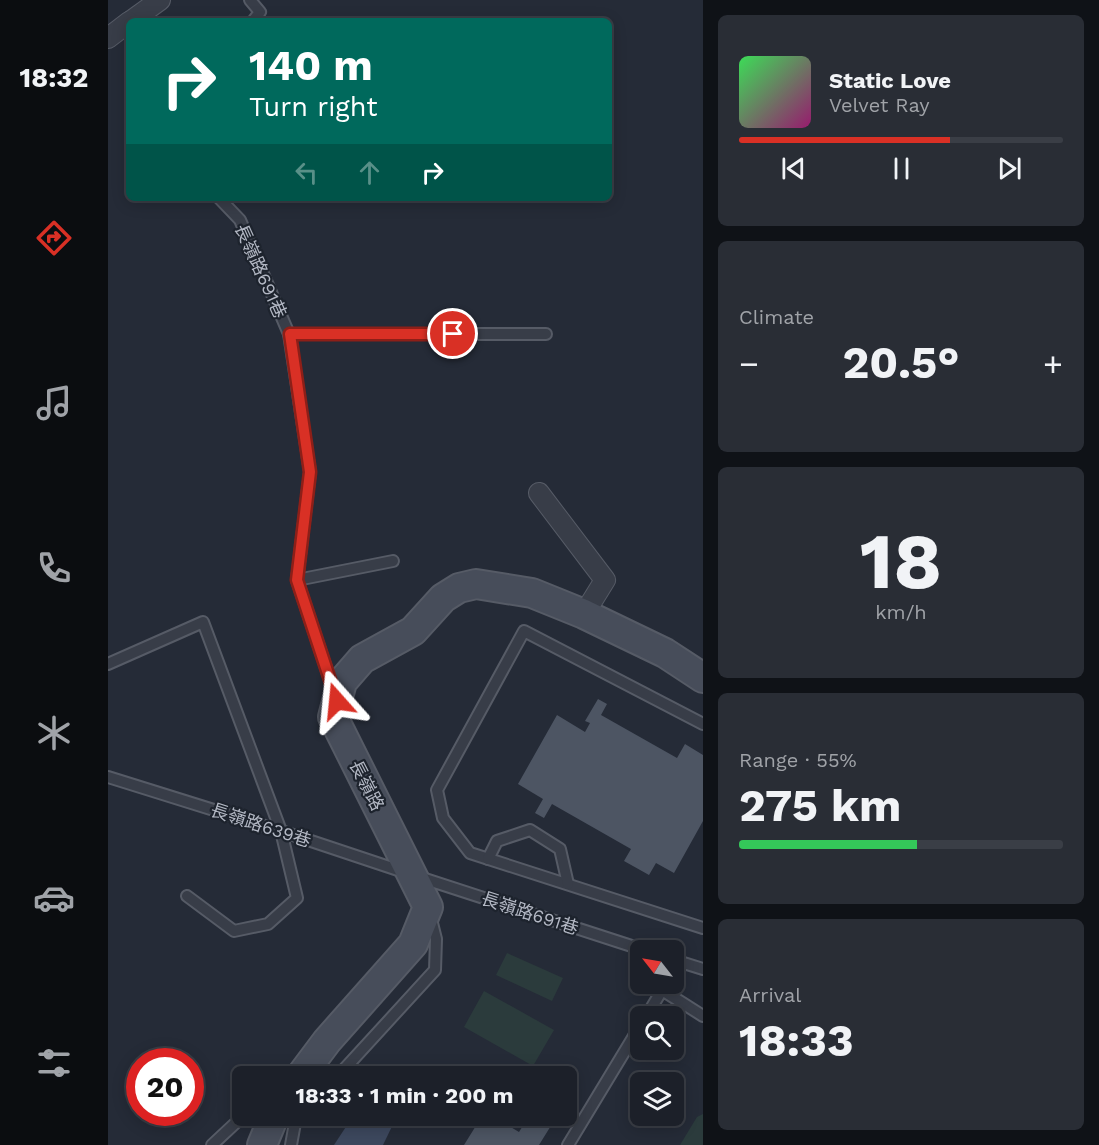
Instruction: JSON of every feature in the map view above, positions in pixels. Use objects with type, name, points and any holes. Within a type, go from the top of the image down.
[{"type":"street","points":[[135,18],[160,0]]},
{"type":"street","points":[[108,38],[126,25]]},
{"type":"street","points":[[539,494],[605,580],[584,614]]},
{"type":"street","name":"長嶺路","points":[[428,907],[333,717],[342,682],[362,659],[413,631],[444,598],[459,588],[476,584],[532,593],[584,614],[665,653],[703,678]]},
{"type":"street","points":[[307,1066],[413,944],[428,907]]},
{"type":"street","points":[[262,1145],[270,1126]]},
{"type":"lane","points":[[250,0],[260,12],[255,18]]},
{"type":"lane","name":"長嶺路691巷","points":[[222,201],[240,220],[290,334],[310,472],[297,580],[337,701]]},
{"type":"lane","points":[[290,334],[546,334]]},
{"type":"lane","points":[[297,580],[393,561]]},
{"type":"lane","points":[[108,664],[203,622],[281,831],[297,898],[268,924],[234,931],[187,896]]},
{"type":"lane","points":[[703,724],[524,631],[437,790],[443,818],[470,853],[703,928]]},
{"type":"lane","name":"長嶺路639巷","points":[[108,777],[413,875]]},
{"type":"lane","points":[[488,860],[497,841],[530,830],[560,849],[568,884]]},
{"type":"lane","name":"長嶺路691巷","points":[[413,875],[630,945]]},
{"type":"lane","points":[[347,1066],[435,970],[436,939],[428,907]]},
{"type":"lane","points":[[684,963],[703,969]]},
{"type":"lane","points":[[653,1006],[662,990],[703,1016]]},
{"type":"lane","points":[[568,1145],[630,1043]]},
{"type":"lane","points":[[212,1145],[232,1126]]},
{"type":"lane","points":[[291,1145],[294,1126]]},
{"type":"shaded area","points":[[507,953],[563,978],[552,1001],[496,975]]},
{"type":"shaded area","points":[[484,991],[554,1030],[533,1066],[464,1027]]},
{"type":"shaded area","points":[[703,1114],[703,1145],[680,1145],[697,1117]]},
{"type":"water","points":[[346,1126],[392,1126],[383,1145],[334,1145]]},
{"type":"building","points":[[598,699],[607,704],[601,715],[677,758],[685,744],[703,755],[703,821],[674,873],[656,863],[649,875],[624,861],[631,849],[552,804],[544,818],[535,813],[543,799],[518,784],[557,715],[585,732],[590,723],[585,721]]},
{"type":"building","points":[[476,1126],[509,1126],[519,1132],[523,1126],[551,1126],[539,1145],[464,1145]]},
{"type":"route","points":[[337,701],[297,580],[310,472],[290,334],[453,334]]}]
